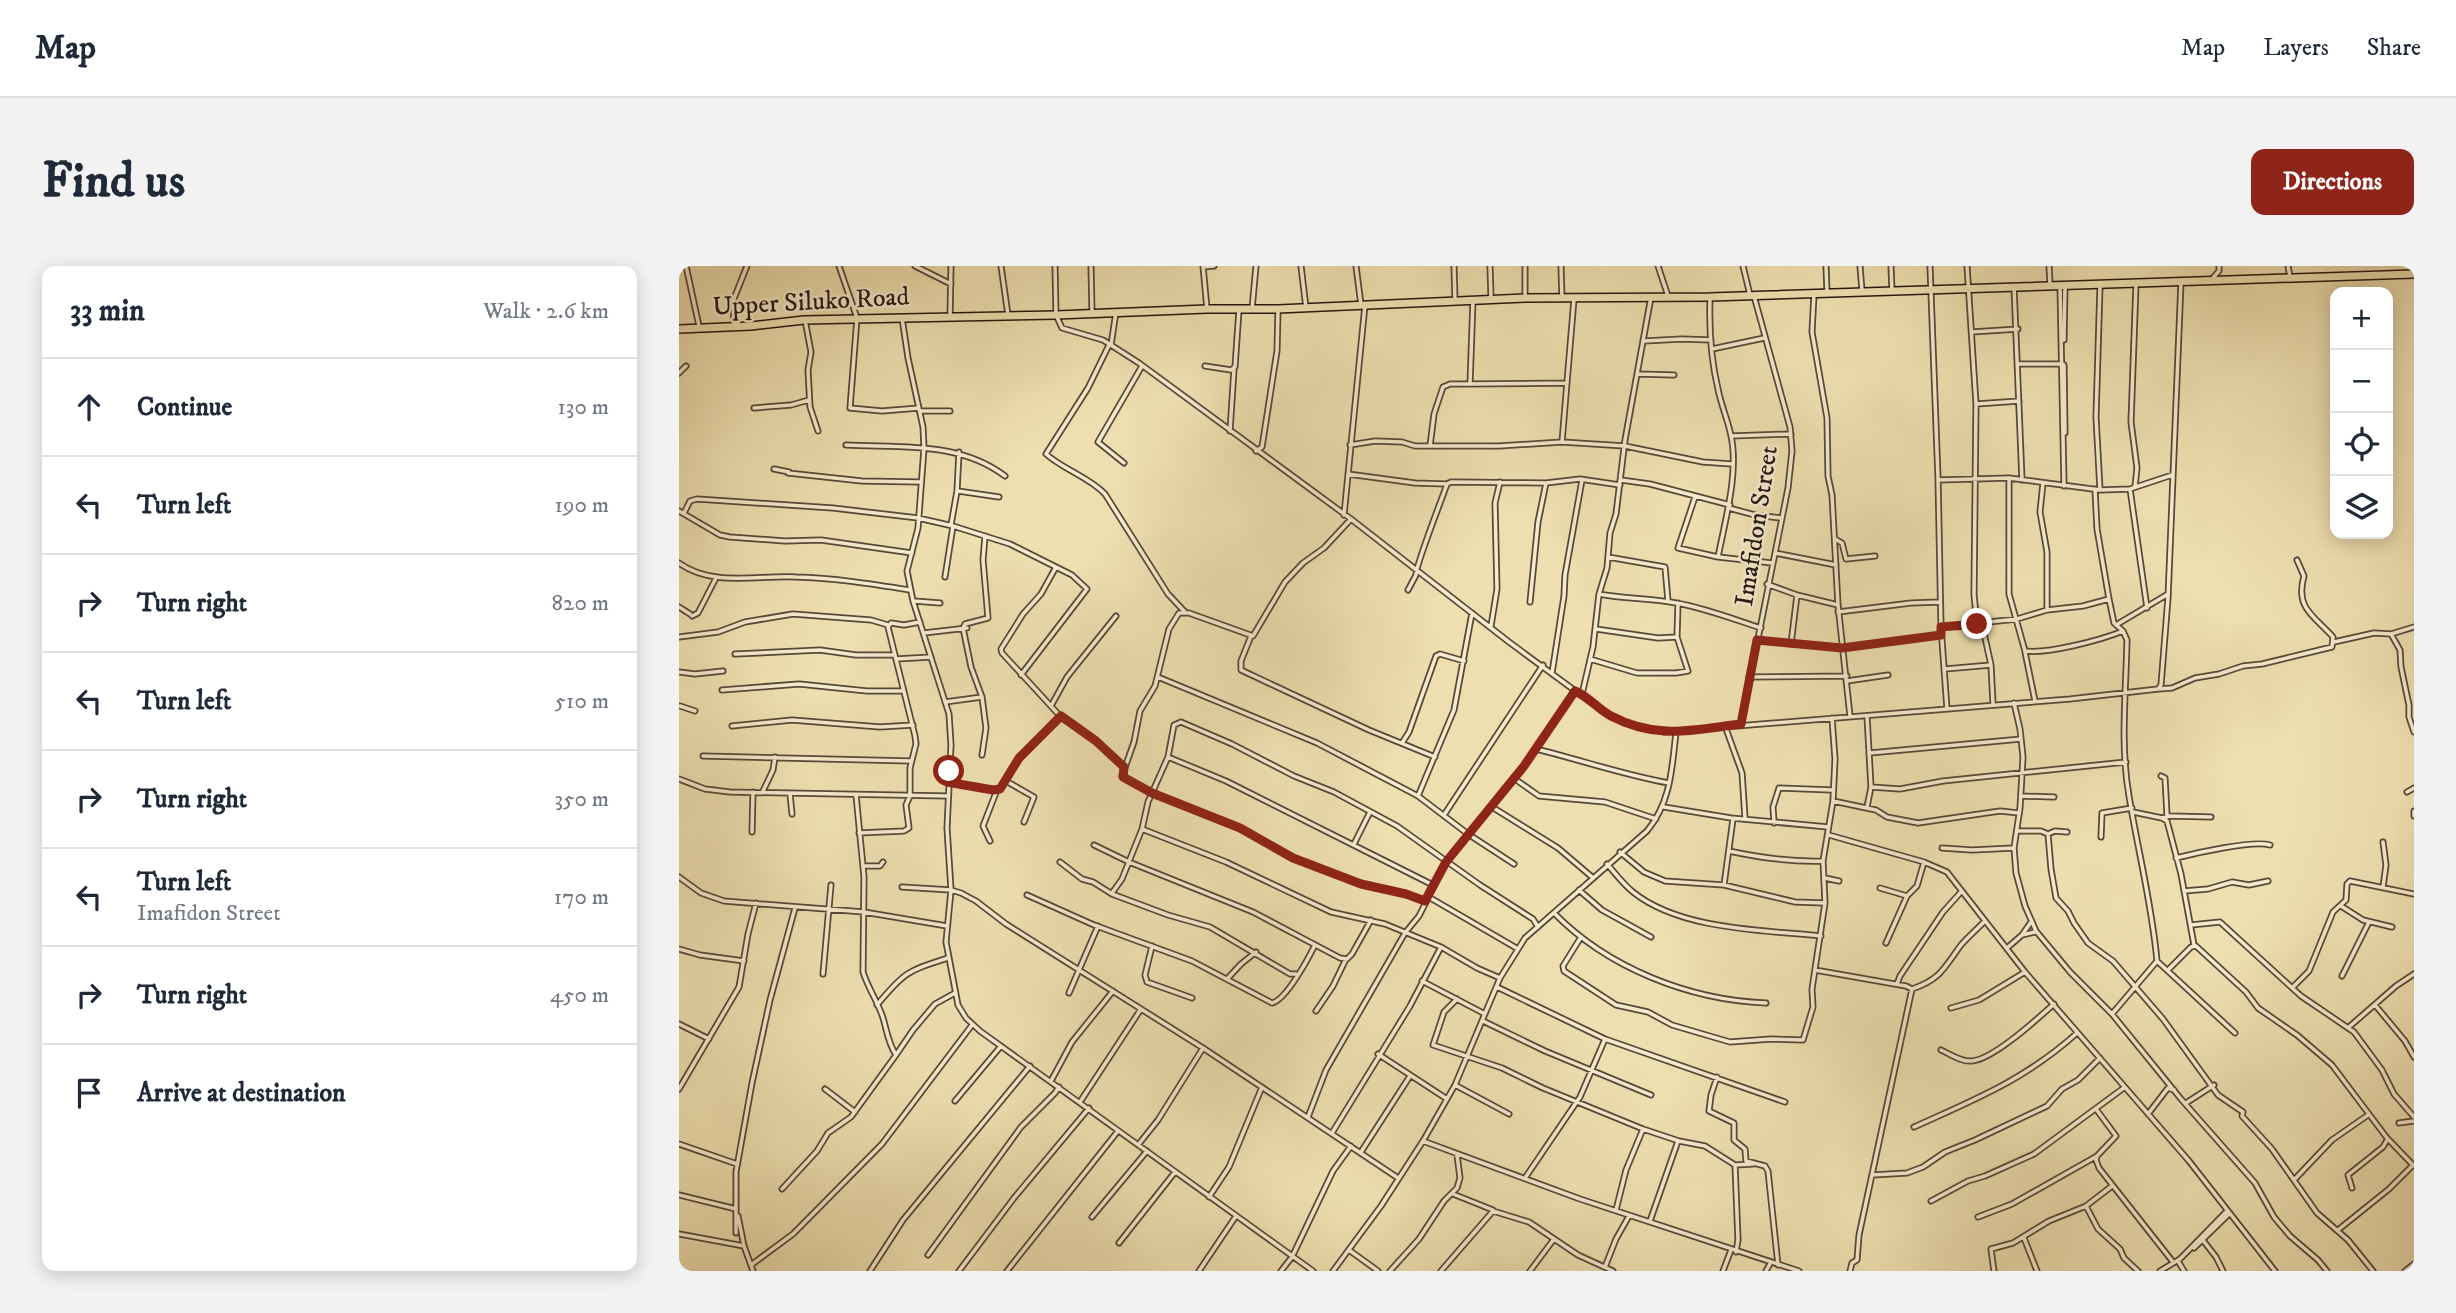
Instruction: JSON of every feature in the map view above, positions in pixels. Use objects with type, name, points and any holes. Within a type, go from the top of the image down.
[{"type":"main road","name":"Upper Siluko Road","points":[[679,329],[857,318],[1278,309],[1473,300],[1710,297],[1967,287],[2136,285],[2172,281],[2414,274]]},
{"type":"street","points":[[686,266],[700,328]]},
{"type":"street","points":[[734,327],[733,301],[747,266]]},
{"type":"street","points":[[839,266],[857,318],[850,408],[950,411]]},
{"type":"street","points":[[915,266],[951,284]]},
{"type":"street","points":[[950,317],[951,266]]},
{"type":"street","points":[[1000,266],[1008,315]]},
{"type":"street","points":[[1055,266],[1056,315],[1059,325],[1065,330],[1089,334],[1110,344],[1142,366],[1351,519],[1608,715],[1656,731],[1676,732],[1741,724],[2125,694],[2172,688],[2195,678],[2332,647],[2333,637],[2313,617],[2302,600],[2301,586],[2304,576],[2297,560]]},
{"type":"street","points":[[1091,266],[1093,312]]},
{"type":"street","points":[[1207,309],[1203,267],[1214,266]]},
{"type":"street","points":[[1252,309],[1256,266]]},
{"type":"street","points":[[1301,266],[1306,308]]},
{"type":"street","points":[[1344,515],[1363,305],[1356,266]]},
{"type":"street","points":[[1454,266],[1455,301]]},
{"type":"street","points":[[1490,266],[1491,300]]},
{"type":"street","points":[[1525,266],[1525,299]]},
{"type":"street","points":[[1561,266],[1562,299]]},
{"type":"street","points":[[1658,266],[1668,298]]},
{"type":"street","name":"Imafidon Street","points":[[1741,724],[1788,488],[1792,451],[1791,434],[1743,266]]},
{"type":"street","points":[[1826,266],[1827,292]]},
{"type":"street","points":[[1860,266],[1862,291]]},
{"type":"street","points":[[1891,266],[1892,291]]},
{"type":"street","points":[[1930,266],[1941,635],[1947,709]]},
{"type":"street","points":[[1967,266],[1976,404],[1974,595],[1991,665],[1993,704]]},
{"type":"street","points":[[2049,266],[2050,286]]},
{"type":"street","points":[[2288,266],[2290,279]]},
{"type":"street","points":[[2354,266],[2355,276]]},
{"type":"street","points":[[2211,281],[2219,268],[2228,280]]},
{"type":"street","points":[[2158,689],[2161,685],[2168,594],[2181,282]]},
{"type":"street","points":[[2100,285],[2096,417],[2097,529],[2112,616],[2127,640],[2126,762],[2134,827],[2151,910],[2157,961],[2235,1033]]},
{"type":"street","points":[[2136,285],[2131,422],[2137,468],[2133,488],[2147,608]]},
{"type":"street","points":[[2014,286],[2018,329],[2022,480]]},
{"type":"street","points":[[2063,286],[2064,486]]},
{"type":"street","points":[[1814,293],[1812,332],[1826,407],[1838,612],[1850,716]]},
{"type":"street","points":[[1582,694],[1608,557],[1610,533],[1616,514],[1651,297]]},
{"type":"street","points":[[1710,297],[1715,377],[1731,436],[1732,464],[1730,506],[1718,557]]},
{"type":"street","points":[[1562,442],[1574,299]]},
{"type":"street","points":[[1470,384],[1473,300]]},
{"type":"street","points":[[1231,433],[1229,425],[1239,309]]},
{"type":"street","points":[[1256,451],[1262,447],[1277,351],[1278,309]]},
{"type":"street","points":[[1117,312],[1110,344],[1088,388],[1047,454],[1105,494],[1162,585],[1185,612]]},
{"type":"street","points":[[903,318],[908,358],[920,410],[924,448],[918,517],[907,572],[951,728],[947,782],[951,890],[947,926],[949,958],[961,1011],[972,1025],[1313,1271]]},
{"type":"street","points":[[903,318],[905,331]]},
{"type":"street","points":[[804,320],[811,352],[808,370],[809,400],[818,431]]},
{"type":"street","points":[[1972,332],[2018,329]]},
{"type":"street","points":[[1644,341],[1682,338],[1711,340]]},
{"type":"street","points":[[1712,349],[1764,338]]},
{"type":"street","points":[[2019,363],[2063,364]]},
{"type":"street","points":[[2063,364],[2066,433]]},
{"type":"street","points":[[679,373],[686,366]]},
{"type":"street","points":[[1124,463],[1098,442],[1142,366]]},
{"type":"street","points":[[1205,366],[1234,369]]},
{"type":"street","points":[[1638,374],[1674,375]]},
{"type":"street","points":[[1430,446],[1434,414],[1443,387],[1450,384],[1567,383]]},
{"type":"street","points":[[754,408],[791,405],[809,400]]},
{"type":"street","points":[[1976,404],[2020,401]]},
{"type":"street","points":[[1731,436],[1791,434]]},
{"type":"street","points":[[1350,445],[1375,441],[1430,446],[1562,442],[1625,446],[1703,462],[1732,464]]},
{"type":"street","points":[[846,445],[959,452],[989,463],[1005,475]]},
{"type":"street","points":[[945,577],[957,491],[959,452]]},
{"type":"street","points":[[774,469],[862,481],[920,482]]},
{"type":"street","points":[[788,473],[804,474]]},
{"type":"street","points":[[1348,473],[1415,483],[1546,483],[1582,480],[1650,484],[1755,515],[1781,518]]},
{"type":"street","points":[[1938,480],[2009,478],[2097,489],[2133,488],[2172,475]]},
{"type":"street","points":[[2009,478],[2009,594],[2035,701]]},
{"type":"street","points":[[1552,673],[1565,596],[1565,575],[1582,480]]},
{"type":"street","points":[[1490,626],[1496,589],[1495,503],[1500,482]]},
{"type":"street","points":[[1530,602],[1538,522],[1546,483]]},
{"type":"street","points":[[2043,483],[2040,512],[2047,552],[2047,610]]},
{"type":"street","points":[[1408,590],[1416,575],[1415,570],[1426,547],[1447,484]]},
{"type":"street","points":[[957,491],[999,497]]},
{"type":"street","points":[[1695,498],[1678,548],[1718,557],[1773,563]]},
{"type":"street","points":[[684,513],[690,501],[697,499],[820,507],[918,517],[1010,544],[1072,575],[1086,586],[1086,593],[1021,675]]},
{"type":"street","points":[[679,511],[720,535],[730,537],[785,541],[821,540],[912,553]]},
{"type":"street","points":[[1351,519],[1324,548],[1303,563],[1285,582],[1256,633],[1251,636],[1240,666],[1245,672],[1369,730],[1435,757]]},
{"type":"street","points":[[982,755],[986,728],[982,697],[971,667],[964,624],[988,618],[983,560],[985,536]]},
{"type":"street","points":[[1835,539],[1842,542],[1846,559],[1875,556]]},
{"type":"street","points":[[1775,553],[1836,565]]},
{"type":"street","points":[[1608,557],[1665,567],[1668,601]]},
{"type":"street","points":[[679,562],[692,571],[716,578],[796,576],[855,581],[911,590]]},
{"type":"street","points":[[1056,567],[1041,594],[1023,614],[1001,649],[1002,653],[1061,716],[1096,741],[1124,767]]},
{"type":"street","points":[[679,607],[691,615],[698,612],[716,578]]},
{"type":"street","points":[[1767,584],[1838,605]]},
{"type":"street","points":[[1599,594],[1629,600],[1678,603],[1709,610],[1761,628]]},
{"type":"street","points":[[2116,625],[2168,594]]},
{"type":"street","points":[[1791,644],[1797,595]]},
{"type":"street","points":[[1941,627],[2017,619],[2047,610],[2083,606],[2109,599]]},
{"type":"street","points":[[913,601],[940,603]]},
{"type":"street","points":[[1838,612],[1940,602]]},
{"type":"street","points":[[1590,659],[1595,658],[1637,673],[1688,671],[1677,637],[1678,603]]},
{"type":"street","points":[[1251,636],[1185,612],[1179,613],[1169,629],[1159,677],[1140,711],[1134,743],[1124,767],[1123,777],[1152,793],[1240,828],[1293,858],[1352,881],[1426,899],[1518,948]]},
{"type":"street","points":[[1418,796],[1454,710],[1472,613]]},
{"type":"street","points":[[679,637],[719,632],[745,622],[793,614],[837,616],[888,625],[921,622]]},
{"type":"street","points":[[1051,706],[1067,677],[1116,616]]},
{"type":"street","points":[[859,833],[907,830],[909,825],[906,805],[910,796],[911,761],[916,744],[888,625]]},
{"type":"street","points":[[2334,642],[2374,633],[2391,634],[2399,629],[2414,627]]},
{"type":"street","points":[[923,633],[965,628]]},
{"type":"street","points":[[1595,629],[1658,638],[1677,637]]},
{"type":"street","points":[[2025,651],[2064,647],[2123,631]]},
{"type":"street","points":[[2391,634],[2400,650],[2409,717],[2414,732]]},
{"type":"street","points":[[1757,640],[1842,648],[1941,635]]},
{"type":"street","points":[[735,654],[820,650],[856,655],[931,657]]},
{"type":"street","points":[[1402,743],[1409,732],[1436,656],[1440,654],[1464,661]]},
{"type":"street","points":[[1444,815],[1543,665]]},
{"type":"street","points":[[1944,669],[1991,665]]},
{"type":"street","points":[[679,672],[695,674],[723,671]]},
{"type":"street","points":[[1749,677],[1888,676]]},
{"type":"street","points":[[1159,677],[1317,743],[1418,796],[1468,834],[1514,864]]},
{"type":"street","points":[[722,690],[799,684],[867,691],[904,691]]},
{"type":"street","points":[[1308,1117],[1326,1070],[1405,933],[1419,916],[1446,862],[1515,779],[1575,691]]},
{"type":"street","points":[[945,702],[982,697]]},
{"type":"street","points":[[2014,703],[2021,739],[2022,774],[2014,848],[2016,873],[2031,922],[2070,972],[2112,1014],[2169,1085],[2255,1183],[2282,1228],[2327,1271]]},
{"type":"street","points":[[679,706],[688,708]]},
{"type":"street","points":[[679,706],[695,711]]},
{"type":"street","points":[[990,841],[983,825],[997,790],[1006,781],[1019,758],[1061,716]]},
{"type":"street","points":[[1867,716],[1871,787],[1867,808]]},
{"type":"street","points":[[1581,937],[1565,961],[1564,971],[1616,1005],[1649,1012],[1672,1025],[1730,1042],[1803,1040],[1813,1007],[1815,970],[1825,903],[1823,861],[1833,801],[1835,759],[1832,718]]},
{"type":"street","points":[[732,726],[792,720],[880,727],[913,725]]},
{"type":"street","points":[[1112,894],[1142,829],[1152,793],[1168,757],[1172,730],[1176,723],[1181,722],[1232,744],[1302,780],[1334,792],[1412,835],[1446,862],[1533,919],[1538,927]]},
{"type":"street","points":[[1725,726],[1741,773],[1745,818]]},
{"type":"street","points":[[1333,1271],[1423,1142],[1455,1085],[1500,978],[1518,948],[1656,820],[1664,807],[1676,732]]},
{"type":"street","points":[[1870,753],[2021,739]]},
{"type":"street","points":[[1536,749],[1637,777],[1669,783]]},
{"type":"street","points":[[703,756],[911,761]]},
{"type":"street","points":[[762,792],[773,769],[775,757]]},
{"type":"street","points":[[1168,757],[1226,781],[1433,885]]},
{"type":"street","points":[[1871,787],[1900,789],[1943,781],[2126,762]]},
{"type":"street","points":[[2161,776],[2165,778],[2168,801],[2165,812],[2169,816]]},
{"type":"street","points":[[679,779],[705,789],[856,796],[947,796]]},
{"type":"street","points":[[1515,779],[1539,796],[1605,802],[1656,820]]},
{"type":"street","points":[[1006,781],[1034,797],[1024,822]]},
{"type":"street","points":[[947,782],[997,790]]},
{"type":"street","points":[[1774,823],[1773,807],[1779,788],[1832,790]]},
{"type":"street","points":[[2407,792],[2414,788]]},
{"type":"street","points":[[752,832],[753,792]]},
{"type":"street","points":[[790,794],[792,814]]},
{"type":"street","points":[[856,796],[863,866],[863,972],[883,1017],[888,1042],[896,1055]]},
{"type":"street","points":[[2021,796],[2054,797]]},
{"type":"street","points":[[1833,801],[1918,823],[2000,811],[2019,813]]},
{"type":"street","points":[[1492,807],[1558,848],[1593,877]]},
{"type":"street","points":[[1664,807],[1733,818],[1828,827]]},
{"type":"street","points":[[2101,837],[2102,813],[2132,810],[2165,819],[2184,891],[2194,945],[2246,992],[2258,1008],[2297,1035],[2332,1065],[2387,1138],[2413,1166],[2338,1230]]},
{"type":"street","points":[[1354,844],[1370,812]]},
{"type":"street","points":[[2162,818],[2211,817]]},
{"type":"street","points":[[1724,885],[1733,818]]},
{"type":"street","points":[[1142,829],[1226,862],[1331,912],[1371,920],[1441,947],[1500,978]]},
{"type":"street","points":[[2016,831],[2041,831],[2048,834],[2055,831],[2067,832]]},
{"type":"street","points":[[2048,834],[2056,898],[2088,943],[2113,961],[2163,1019],[2218,1094],[2243,1112],[2243,1118],[2272,1149],[2321,1217],[2338,1230],[2373,1271]]},
{"type":"street","points":[[1829,835],[1924,862],[1947,872],[2025,972],[2189,1161],[2275,1271]]},
{"type":"street","points":[[2383,842],[2386,865],[2383,887]]},
{"type":"street","points":[[1094,845],[1253,912],[1334,956],[1347,958]]},
{"type":"street","points":[[2176,858],[2224,848],[2270,845]]},
{"type":"street","points":[[1942,848],[2014,848]]},
{"type":"street","points":[[1729,851],[1761,859],[1823,861]]},
{"type":"street","points":[[1620,852],[1644,872],[1665,881],[1724,885],[1795,902],[1825,903]]},
{"type":"street","points":[[863,866],[880,866],[883,862]]},
{"type":"street","points":[[1060,862],[1082,879],[1093,882],[1112,894],[1210,927],[1290,974],[1298,973]]},
{"type":"street","points":[[1886,943],[1906,895],[1917,886],[1924,862]]},
{"type":"street","points":[[1607,864],[1632,891],[1667,911],[1713,923],[1821,936]]},
{"type":"street","points":[[679,877],[712,899],[864,912],[947,926]]},
{"type":"street","points":[[1824,878],[1839,881]]},
{"type":"street","points":[[2184,891],[2207,890],[2232,882],[2249,885],[2268,881]]},
{"type":"street","points":[[2293,988],[2309,971],[2333,912],[2346,900],[2347,884],[2350,881],[2414,894]]},
{"type":"street","points":[[823,974],[831,885]]},
{"type":"street","points":[[902,887],[951,890],[976,901],[1006,924],[1203,1048],[1398,1178]]},
{"type":"street","points":[[1880,888],[1906,895]]},
{"type":"street","points":[[1579,890],[1602,910],[1651,937]]},
{"type":"street","points":[[1898,984],[1900,976],[1943,912],[1962,891]]},
{"type":"street","points":[[1027,895],[1098,926],[1213,970],[1272,1003],[1280,999],[1315,945]]},
{"type":"street","points":[[679,1089],[739,987],[756,903]]},
{"type":"street","points":[[2340,906],[2369,922],[2392,927]]},
{"type":"street","points":[[736,1233],[737,1164],[762,1035],[795,908]]},
{"type":"street","points":[[1554,913],[1581,937],[1626,965],[1689,990],[1729,1001],[1766,1003]]},
{"type":"street","points":[[1316,1012],[1371,920]]},
{"type":"street","points":[[1815,970],[1898,984],[1912,989],[1927,984],[1943,972],[1959,949],[1985,921]]},
{"type":"street","points":[[2007,948],[2031,922]]},
{"type":"street","points":[[2191,925],[2220,922],[2301,996],[2349,1027],[2382,1070],[2394,1094],[2414,1119],[2399,1123]]},
{"type":"street","points":[[2342,976],[2369,922]]},
{"type":"street","points":[[1069,993],[1098,926]]},
{"type":"street","points":[[2020,936],[2036,931]]},
{"type":"street","points":[[2169,970],[2194,945]]},
{"type":"street","points":[[1152,946],[1145,975],[1147,982],[1192,998]]},
{"type":"street","points":[[1332,1133],[1409,1006],[1441,947]]},
{"type":"street","points":[[679,950],[744,961]]},
{"type":"street","points":[[1228,978],[1256,952]]},
{"type":"street","points":[[877,1005],[903,975],[949,958]]},
{"type":"street","points":[[2112,1014],[2157,961]]},
{"type":"street","points":[[1951,1008],[1979,1000],[2025,972]]},
{"type":"street","points":[[2349,1027],[2414,974]]},
{"type":"street","points":[[1422,981],[1485,1014]]},
{"type":"street","points":[[1497,987],[1605,1039],[1785,1102]]},
{"type":"street","points":[[1850,1271],[1857,1260],[1859,1235],[1912,989]]},
{"type":"street","points":[[1051,1081],[1072,1042],[1113,991]]},
{"type":"street","points":[[782,1189],[817,1151],[828,1133],[855,1112],[912,1030],[935,1004],[955,993]]},
{"type":"street","points":[[1457,999],[1444,1012],[1433,1045],[1467,1056],[1643,1129],[1705,1146],[1735,1165],[1765,1166],[1768,1171],[1778,1265]]},
{"type":"street","points":[[1941,1050],[1959,1059],[1973,1061],[2006,1044],[2054,1004]]},
{"type":"street","points":[[2375,1005],[2405,1041],[2414,1057]]},
{"type":"street","points":[[1080,1102],[1141,1009]]},
{"type":"street","points":[[1482,1021],[1545,1051],[1651,1095]]},
{"type":"street","points":[[680,1024],[709,1040]]},
{"type":"street","points":[[751,1265],[793,1234],[882,1144],[972,1025]]},
{"type":"street","points":[[1914,1127],[2005,1086],[2055,1053],[2078,1032]]},
{"type":"street","points":[[1525,1178],[1577,1101],[1605,1039]]},
{"type":"street","points":[[955,1101],[1001,1045]]},
{"type":"street","points":[[1138,1145],[1158,1119],[1203,1048]]},
{"type":"street","points":[[1378,1054],[1447,1100]]},
{"type":"street","points":[[1872,1175],[1907,1173],[1923,1167],[1944,1152],[2047,1106],[2062,1089],[2078,1080],[2100,1058]]},
{"type":"street","points":[[870,1271],[903,1220],[1030,1066]]},
{"type":"street","points":[[1361,1152],[1409,1076]]},
{"type":"street","points":[[1717,1077],[1709,1111],[1734,1123],[1734,1140],[1745,1149],[1746,1161],[1753,1164]]},
{"type":"street","points":[[1455,1085],[1509,1114]]},
{"type":"street","points":[[2148,1114],[2169,1085]]},
{"type":"street","points":[[2184,1102],[2214,1085]]},
{"type":"street","points":[[928,1255],[1021,1127],[1059,1087]]},
{"type":"street","points":[[1209,1197],[1229,1167],[1262,1087]]},
{"type":"street","points":[[1931,1201],[1968,1181],[2034,1154],[2125,1087]]},
{"type":"street","points":[[825,1089],[855,1112]]},
{"type":"street","points":[[959,1271],[1014,1198],[1089,1108]]},
{"type":"street","points":[[1978,1217],[2013,1204],[2097,1156],[2116,1136],[2096,1109]]},
{"type":"street","points":[[2294,1180],[2332,1140],[2368,1114]]},
{"type":"street","points":[[1616,1210],[1626,1170],[1643,1129]]},
{"type":"street","points":[[1007,1271],[1118,1131]]},
{"type":"street","points":[[2352,1188],[2348,1175],[2383,1147],[2387,1138]]},
{"type":"street","points":[[1650,1222],[1679,1141]]},
{"type":"street","points":[[1423,1142],[1733,1251],[1799,1271]]},
{"type":"street","points":[[679,1144],[737,1164]]},
{"type":"street","points":[[1281,1271],[1292,1257],[1333,1171],[1351,1146]]},
{"type":"street","points":[[1092,1217],[1147,1152]]},
{"type":"street","points":[[1390,1271],[1419,1239],[1444,1201],[1457,1188],[1460,1178],[1457,1156]]},
{"type":"street","points":[[2097,1156],[2097,1165],[2112,1185],[2184,1271]]},
{"type":"street","points":[[1723,1271],[1738,1240],[1735,1165]]},
{"type":"street","points":[[1119,1243],[1175,1171]]},
{"type":"street","points":[[1994,1271],[1991,1249],[2006,1246],[2068,1211],[2086,1206],[2112,1185]]},
{"type":"street","points":[[1453,1194],[1529,1223],[1578,1255],[1613,1271]]},
{"type":"street","points":[[679,1195],[736,1208],[744,1246],[753,1271]]},
{"type":"street","points":[[2086,1206],[2098,1229],[2120,1249],[2124,1258],[2138,1271]]},
{"type":"street","points":[[1441,1271],[1493,1211]]},
{"type":"street","points":[[2177,1261],[2228,1212]]},
{"type":"street","points":[[2162,1271],[2204,1240],[2228,1212]]},
{"type":"street","points":[[1605,1268],[1616,1239],[1630,1215]]},
{"type":"street","points":[[1199,1271],[1236,1216]]},
{"type":"street","points":[[679,1234],[744,1246]]},
{"type":"street","points":[[2025,1236],[2023,1241],[2032,1255],[2037,1271]]},
{"type":"street","points":[[2201,1238],[2223,1271]]},
{"type":"street","points":[[1530,1271],[1554,1239]]},
{"type":"street","points":[[1349,1250],[1378,1271]]},
{"type":"street","points":[[1766,1271],[1771,1262]]},
{"type":"street","points":[[2405,1271],[2414,1264]]},
{"type":"route","points":[[949,771],[947,782],[1000,789],[1019,758],[1056,718],[1061,716],[1096,741],[1124,767],[1121,772],[1123,777],[1152,793],[1240,828],[1293,858],[1361,884],[1425,901],[1446,862],[1524,766],[1575,691],[1608,715],[1626,723],[1664,733],[1741,724],[1757,640],[1842,648],[1941,635],[1941,627],[1977,624]]}]
